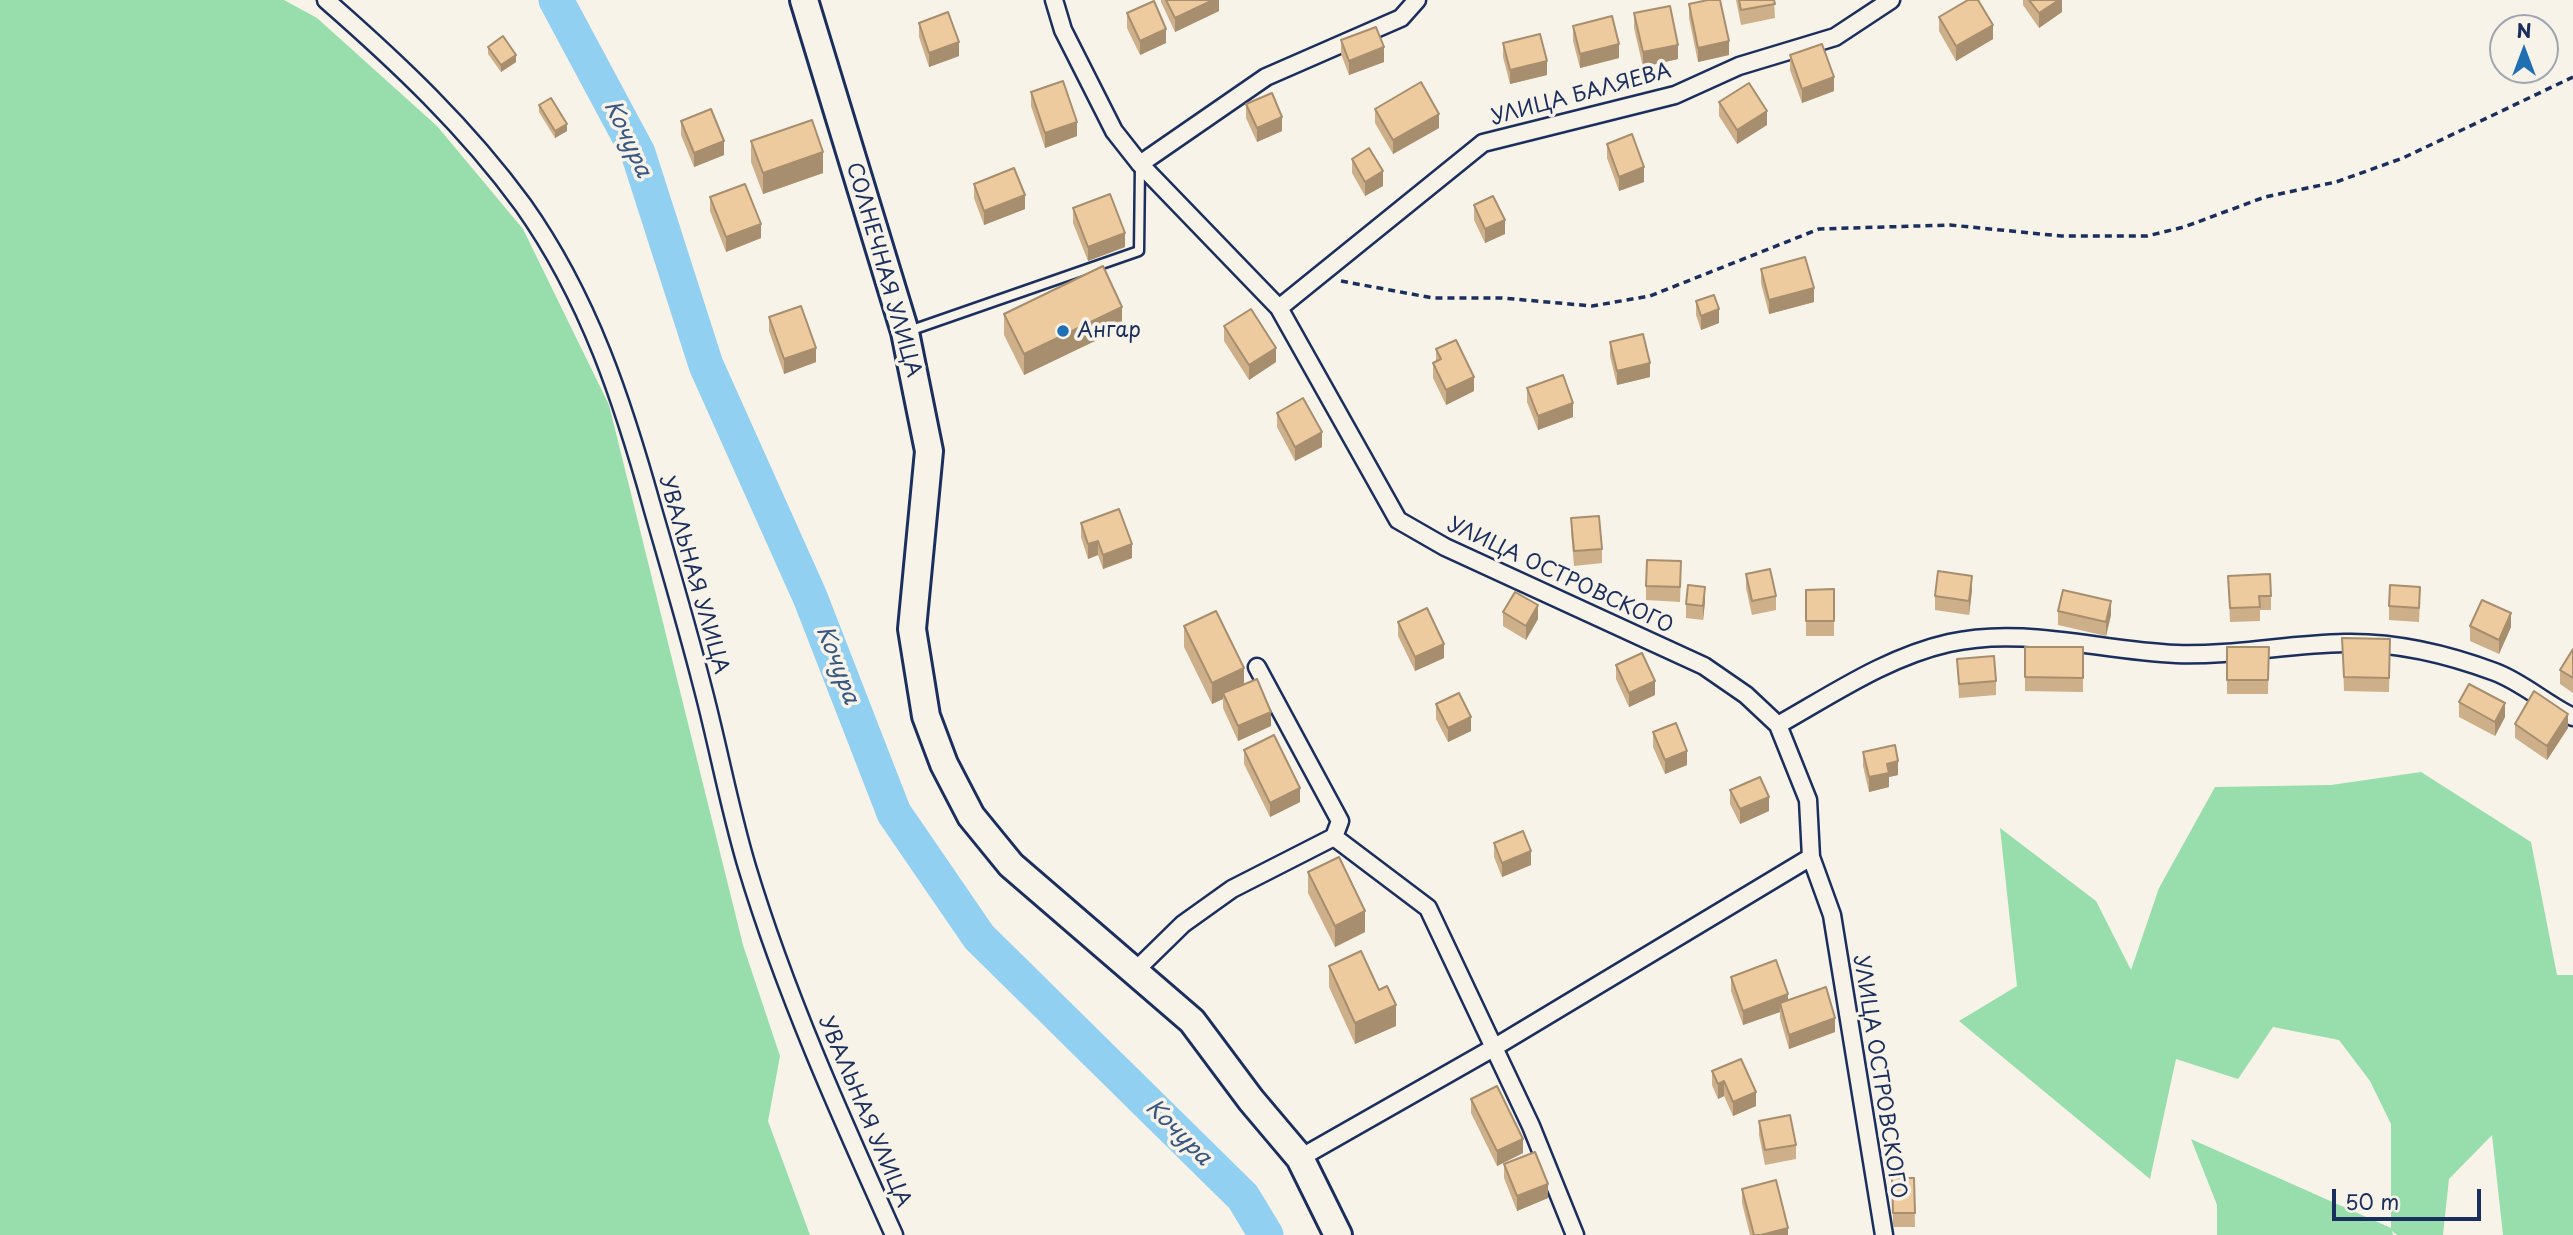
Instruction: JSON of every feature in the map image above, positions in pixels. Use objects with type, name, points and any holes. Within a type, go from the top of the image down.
[{"type":"main road","name":"СОЛНЕЧНАЯ УЛИЦА","points":[[804,0],[905,332],[929,451],[912,629],[926,716],[944,764],[971,816],[1011,864],[1192,1021],[1251,1100],[1300,1158],[1338,1235]]},
{"type":"street","name":"УВАЛЬНАЯ УЛИЦА","points":[[326,0],[422,85],[476,144],[524,207],[565,274],[597,337],[626,411],[702,684],[746,864],[779,965],[894,1235]]},
{"type":"street","name":"УЛИЦА ОСТРОВСКОГО","points":[[1045,0],[1055,7],[1114,131],[1140,164],[1279,308],[1398,520],[1445,547],[1704,666],[1746,695],[1778,725],[1808,800],[1811,857],[1832,915],[1884,1235]]},
{"type":"street","points":[[1140,164],[1266,77],[1401,18],[1417,0]]},
{"type":"street","name":"УЛИЦА БАЛЯЕВА","points":[[1279,308],[1483,143],[1675,95],[1738,66],[1835,37],[1891,0]]},
{"type":"street","points":[[1778,725],[1902,656],[1951,643],[1994,637],[2032,638],[2175,654],[2229,654],[2345,643],[2399,645],[2498,673],[2573,716]]},
{"type":"street","points":[[1135,971],[1183,924],[1232,889],[1334,837],[1340,821],[1257,667]]},
{"type":"street","points":[[1334,837],[1428,908],[1531,1126],[1575,1235]]},
{"type":"street","points":[[1300,1158],[1495,1047],[1811,857]]},
{"type":"lane","points":[[905,332],[1139,251],[1140,164]]},
{"type":"path","points":[[1315,279],[1347,281],[1433,298],[1502,298],[1592,306],[1650,296],[1819,229],[1950,225],[2061,236],[2147,236],[2184,227],[2265,197],[2336,182],[2403,158],[2573,77]]},
{"type":"green space","points":[[0,0],[284,0],[317,18],[437,126],[523,229],[609,405],[743,945],[780,1056],[768,1121],[810,1235],[0,1235]]},
{"type":"green space","points":[[2421,772],[2531,842],[2557,975],[2573,975],[2573,1235],[2503,1235],[2492,1135],[2449,1179],[2443,1235],[2397,1235],[2392,1231],[2393,1235],[2217,1235],[2217,1205],[2191,1139],[2391,1228],[2391,1124],[2370,1081],[2339,1040],[2273,1027],[2238,1079],[2176,1059],[2150,1179],[1959,1021],[2017,986],[2000,828],[2096,901],[2131,970],[2159,888],[2215,787],[2331,785]]},
{"type":"building","points":[[1166,0],[1213,0],[1175,18]]},
{"type":"building","points":[[1720,0],[1729,41],[1698,48],[1689,4]]},
{"type":"building","points":[[1739,0],[1774,0],[1775,4],[1741,10]]},
{"type":"building","points":[[1968,0],[1978,0],[1993,25],[1956,46],[1939,17]]},
{"type":"building","points":[[2029,0],[2059,0],[2039,13]]},
{"type":"building","points":[[1154,1],[1166,29],[1140,41],[1127,13]]},
{"type":"building","points":[[1670,6],[1678,45],[1643,52],[1634,13]]},
{"type":"building","points":[[948,12],[959,42],[929,53],[919,23]]},
{"type":"building","points":[[1612,16],[1619,44],[1580,54],[1573,26]]},
{"type":"building","points":[[1376,27],[1384,47],[1349,61],[1341,40]]},
{"type":"building","points":[[1540,34],[1547,61],[1510,70],[1503,43]]},
{"type":"building","points":[[503,36],[516,55],[501,65],[488,47]]},
{"type":"building","points":[[1822,44],[1834,77],[1802,89],[1790,55]]},
{"type":"building","points":[[1063,81],[1077,122],[1045,133],[1031,92]]},
{"type":"building","points":[[1421,82],[1439,114],[1393,140],[1375,109]]},
{"type":"building","points":[[1749,83],[1767,111],[1737,130],[1719,102]]},
{"type":"building","points":[[1272,93],[1282,117],[1257,128],[1246,104]]},
{"type":"building","points":[[551,98],[567,124],[555,131],[539,105]]},
{"type":"building","points":[[711,109],[724,141],[694,153],[681,121]]},
{"type":"building","points":[[812,120],[823,152],[763,173],[751,141]]},
{"type":"building","points":[[1632,134],[1644,167],[1619,177],[1607,144]]},
{"type":"building","points":[[1369,148],[1383,171],[1365,182],[1352,159]]},
{"type":"building","points":[[1014,168],[1025,195],[984,211],[974,184]]},
{"type":"building","points":[[745,184],[761,224],[726,237],[710,197]]},
{"type":"building","points":[[1110,194],[1125,233],[1088,247],[1073,208]]},
{"type":"building","points":[[1493,196],[1505,220],[1485,229],[1474,205]]},
{"type":"building","points":[[1805,257],[1814,288],[1769,300],[1761,269]]},
{"type":"building","points":[[1103,266],[1122,307],[1024,354],[1004,314]]},
{"type":"building","points":[[1714,295],[1719,309],[1701,316],[1696,301]]},
{"type":"building","points":[[801,306],[816,348],[784,359],[769,317]]},
{"type":"building","points":[[1251,309],[1276,348],[1249,365],[1224,326]]},
{"type":"building","points":[[1643,334],[1650,363],[1617,371],[1610,342]]},
{"type":"building","points":[[1456,340],[1474,377],[1446,390],[1433,363],[1441,359],[1436,349]]},
{"type":"building","points":[[1563,375],[1573,403],[1538,416],[1527,388]]},
{"type":"building","points":[[1303,398],[1322,432],[1295,447],[1277,413]]},
{"type":"building","points":[[1119,509],[1132,544],[1103,555],[1098,541],[1088,544],[1081,523]]},
{"type":"building","points":[[1599,516],[1602,549],[1574,551],[1571,518]]},
{"type":"building","points":[[1647,560],[1681,561],[1680,587],[1646,586]]},
{"type":"building","points":[[1770,569],[1776,596],[1752,601],[1746,574]]},
{"type":"building","points":[[1938,571],[1972,576],[1969,601],[1935,596]]},
{"type":"building","points":[[2270,574],[2271,596],[2259,596],[2260,607],[2230,608],[2228,576]]},
{"type":"building","points":[[1688,585],[1705,587],[1703,606],[1686,604]]},
{"type":"building","points":[[2390,585],[2420,587],[2419,608],[2389,606]]},
{"type":"building","points":[[1834,589],[1834,621],[1806,621],[1806,590]]},
{"type":"building","points":[[2063,590],[2111,601],[2106,622],[2058,611]]},
{"type":"building","points":[[1515,592],[1538,605],[1526,626],[1503,612]]},
{"type":"building","points":[[2482,600],[2511,613],[2499,640],[2470,626]]},
{"type":"building","points":[[1427,608],[1444,644],[1415,657],[1398,622]]},
{"type":"building","points":[[1216,611],[1244,668],[1212,683],[1184,626]]},
{"type":"building","points":[[2342,638],[2390,639],[2389,678],[2344,677]]},
{"type":"building","points":[[2025,647],[2083,647],[2083,678],[2025,677]]},
{"type":"building","points":[[2227,647],[2269,647],[2268,680],[2227,680]]},
{"type":"building","points":[[2573,649],[2573,678],[2560,670]]},
{"type":"building","points":[[1642,653],[1655,681],[1629,693],[1616,665]]},
{"type":"building","points":[[1994,656],[1996,681],[1959,684],[1957,659]]},
{"type":"building","points":[[1257,679],[1271,712],[1238,726],[1223,693]]},
{"type":"building","points":[[2469,684],[2505,703],[2495,722],[2459,702]]},
{"type":"building","points":[[2534,691],[2568,714],[2547,746],[2515,724]]},
{"type":"building","points":[[1459,693],[1471,717],[1448,728],[1436,704]]},
{"type":"building","points":[[1676,723],[1687,751],[1665,760],[1653,732]]},
{"type":"building","points":[[1274,735],[1300,788],[1270,803],[1244,750]]},
{"type":"building","points":[[1895,745],[1898,761],[1887,764],[1889,773],[1869,777],[1863,752]]},
{"type":"building","points":[[1760,777],[1769,797],[1740,809],[1730,790]]},
{"type":"building","points":[[1523,831],[1531,851],[1502,863],[1494,843]]},
{"type":"building","points":[[1339,857],[1365,911],[1335,926],[1308,872]]},
{"type":"building","points":[[1361,951],[1379,990],[1387,986],[1396,1005],[1355,1023],[1329,966]]},
{"type":"building","points":[[1776,960],[1788,994],[1743,1011],[1731,977]]},
{"type":"building","points":[[1826,987],[1835,1018],[1789,1035],[1780,1003]]},
{"type":"building","points":[[1741,1059],[1756,1092],[1733,1102],[1724,1081],[1718,1084],[1712,1071]]},
{"type":"building","points":[[1497,1086],[1523,1139],[1497,1151],[1471,1099]]},
{"type":"building","points":[[1790,1115],[1796,1145],[1765,1150],[1759,1121]]},
{"type":"building","points":[[1535,1152],[1548,1184],[1517,1196],[1504,1164]]},
{"type":"building","points":[[1892,1178],[1914,1178],[1915,1213],[1893,1213]]},
{"type":"building","points":[[1776,1180],[1788,1228],[1754,1235],[1742,1189]]},
{"type":"waterway","name":"Кочура","points":[[556,0],[638,153],[706,365],[810,597],[894,813],[979,937],[1243,1197],[1266,1235]]},
{"type":"place","name":"Ангар","points":[[1063,331]]}]
